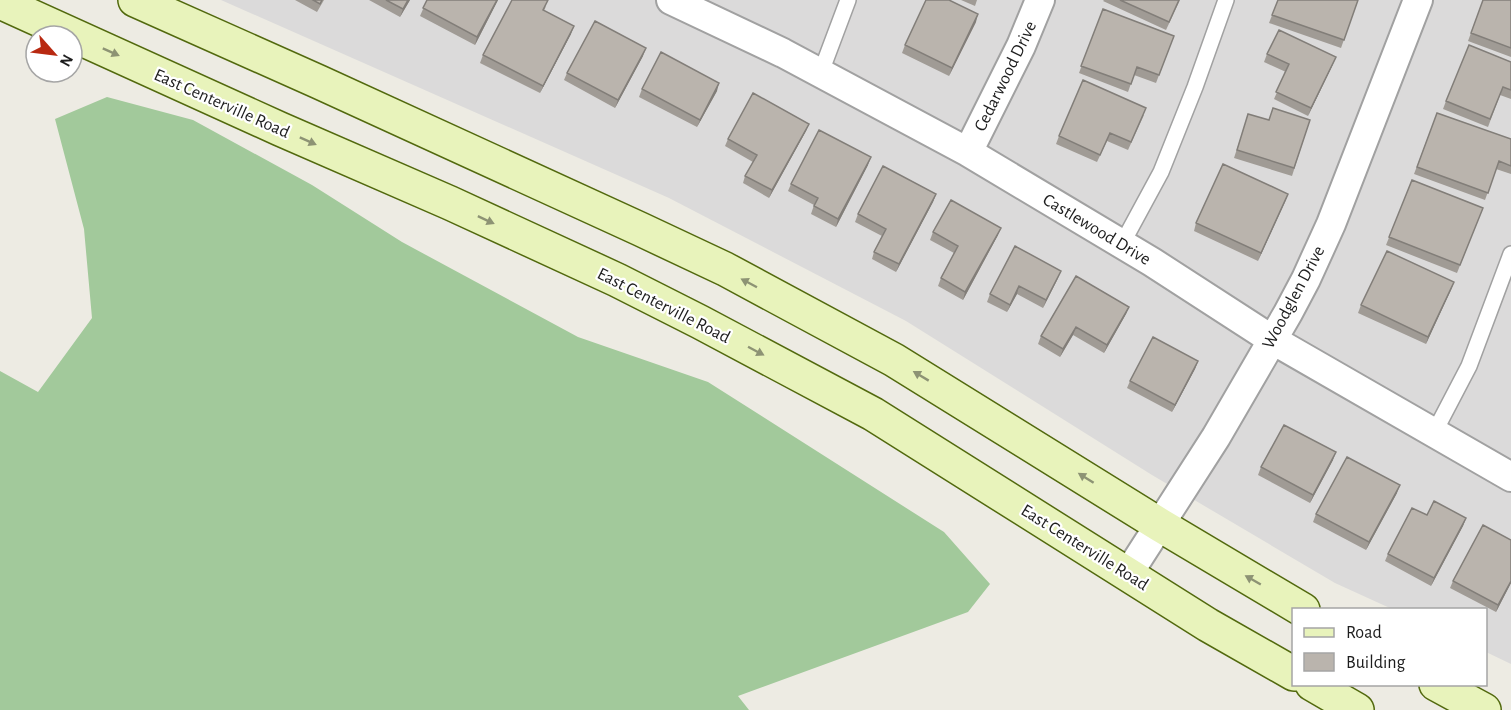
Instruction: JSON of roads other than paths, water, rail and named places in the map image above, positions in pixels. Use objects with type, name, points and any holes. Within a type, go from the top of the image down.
[{"type":"main road","points":[[135,0],[350,96],[724,269],[894,360],[1160,525],[1301,608]]},
{"type":"main road","name":"East Centerville Road","points":[[0,2],[450,203],[689,316],[873,414],[1208,625],[1292,673]]},
{"type":"main road","points":[[1315,686],[1357,710]]},
{"type":"main road","points":[[1440,686],[1484,710]]},
{"type":"street","name":"Castlewood Drive","points":[[671,0],[821,72],[968,152],[1122,244],[1272,339],[1511,477]]},
{"type":"street","name":"Cedarwood Drive","points":[[968,152],[1021,46],[1040,0]]},
{"type":"street","name":"Woodglen Drive","points":[[1128,574],[1216,437],[1306,279],[1331,224],[1418,0]]},
{"type":"lane","points":[[821,72],[848,0]]},
{"type":"lane","points":[[1122,244],[1161,172],[1226,0]]},
{"type":"lane","points":[[1434,433],[1469,366],[1511,254]]}]
